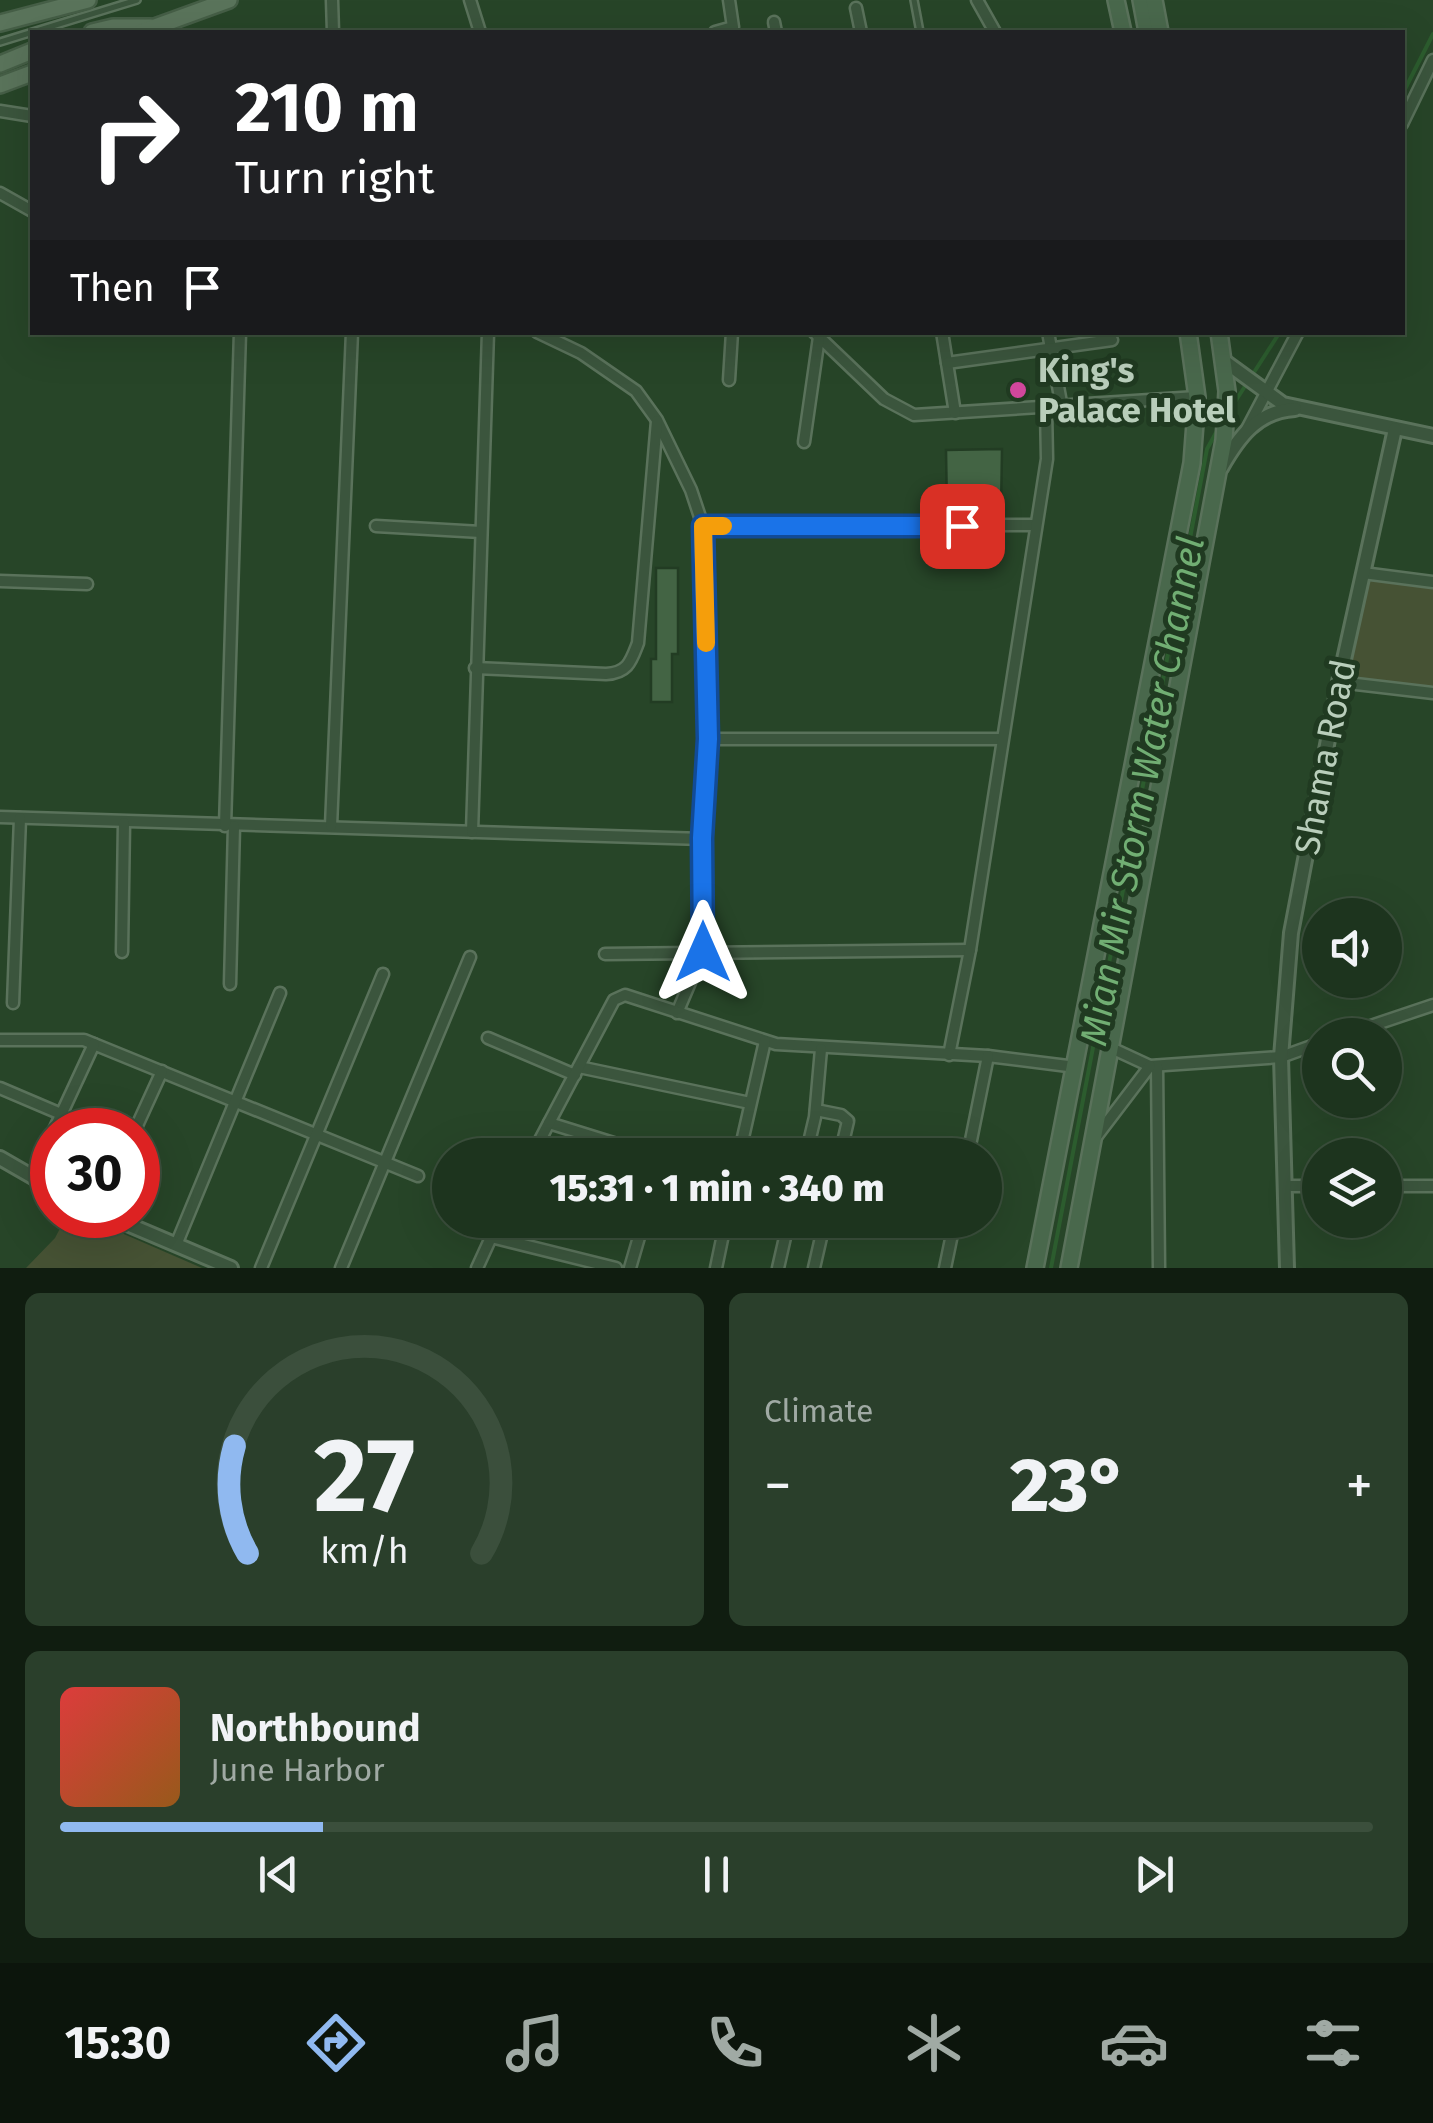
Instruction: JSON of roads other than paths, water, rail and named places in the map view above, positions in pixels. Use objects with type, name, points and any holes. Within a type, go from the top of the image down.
[{"type":"main road","points":[[43,0],[62,8]]},
{"type":"main road","points":[[0,30],[8,21],[88,0]]},
{"type":"main road","points":[[102,30],[148,30],[229,0]]},
{"type":"main road","points":[[1116,0],[1123,30]]},
{"type":"main road","points":[[1141,0],[1148,30]]},
{"type":"main road","points":[[1154,0],[1160,30]]},
{"type":"main road","points":[[0,64],[30,53]]},
{"type":"main road","points":[[0,85],[30,74]]},
{"type":"main road","points":[[1036,1262],[1184,509],[1198,398],[1188,335]]},
{"type":"main road","points":[[1069,1268],[1216,476],[1226,412],[1220,335]]},
{"type":"main road","points":[[1050,1187],[1082,1196]]},
{"type":"street","points":[[332,0],[333,30]]},
{"type":"street","points":[[470,0],[479,30]]},
{"type":"street","points":[[722,30],[733,27],[730,0]]},
{"type":"street","points":[[977,0],[995,30]]},
{"type":"street","points":[[856,8],[861,30]]},
{"type":"street","points":[[1405,118],[1433,60]]},
{"type":"street","points":[[0,111],[30,116]]},
{"type":"street","points":[[0,193],[30,211]]},
{"type":"street","points":[[230,984],[240,335]]},
{"type":"street","points":[[331,826],[352,335]]},
{"type":"street","points":[[472,832],[488,335]]},
{"type":"street","points":[[544,335],[581,353],[636,391],[658,420],[691,490],[703,526],[708,739],[702,838],[703,952],[677,1013]]},
{"type":"street","points":[[729,380],[732,335]]},
{"type":"street","points":[[816,335],[884,400],[914,415],[1198,398]]},
{"type":"street","points":[[804,442],[816,335]]},
{"type":"street","points":[[942,335],[956,413]]},
{"type":"street","points":[[1049,335],[1062,408]]},
{"type":"street","points":[[1216,476],[1245,433],[1296,335]]},
{"type":"street","points":[[947,363],[1112,340]]},
{"type":"street","points":[[1224,360],[1266,394],[1297,409],[1433,436]]},
{"type":"street","points":[[949,1055],[970,950],[1047,460],[1046,409]]},
{"type":"street","points":[[1245,433],[1270,414],[1297,409]]},
{"type":"street","points":[[475,668],[619,674],[629,666],[638,643],[658,420]]},
{"type":"street","name":"Shama Road","points":[[1287,1268],[1281,1056],[1291,933],[1339,682],[1396,429]]},
{"type":"street","points":[[376,526],[481,532]]},
{"type":"street","points":[[703,526],[1036,526]]},
{"type":"street","points":[[1363,573],[1433,582]]},
{"type":"street","points":[[0,582],[86,584]]},
{"type":"street","points":[[1339,682],[1433,693]]},
{"type":"street","points":[[708,739],[1002,739]]},
{"type":"street","points":[[0,817],[702,838]]},
{"type":"street","points":[[13,1003],[20,818]]},
{"type":"street","points":[[122,952],[124,823]]},
{"type":"street","points":[[604,954],[970,950]]},
{"type":"street","points":[[341,1268],[470,957]]},
{"type":"street","points":[[262,1268],[383,974]]},
{"type":"street","points":[[176,1245],[280,993]]},
{"type":"street","points":[[541,1138],[614,1000],[625,995],[765,1040],[821,1049],[988,1056],[1076,1066]]},
{"type":"street","points":[[1394,1018],[1433,1005]]},
{"type":"street","points":[[488,1038],[577,1071],[750,1102]]},
{"type":"street","points":[[0,1040],[84,1040],[418,1176]]},
{"type":"street","points":[[743,1138],[765,1040]]},
{"type":"street","points":[[64,1108],[94,1044]]},
{"type":"street","points":[[1108,1047],[1153,1066],[1281,1056],[1302,1049]]},
{"type":"street","points":[[810,1138],[821,1049]]},
{"type":"street","points":[[971,1138],[988,1056]]},
{"type":"street","points":[[1095,1138],[1153,1066]]},
{"type":"street","points":[[1153,1066],[1159,1268]]},
{"type":"street","points":[[145,1108],[162,1072]]},
{"type":"street","points":[[0,1088],[47,1108]]},
{"type":"street","points":[[816,1110],[841,1115],[848,1121],[844,1138]]},
{"type":"street","points":[[549,1123],[597,1138]]},
{"type":"street","points":[[0,1158],[30,1177]]},
{"type":"street","points":[[1285,1186],[1302,1186]]},
{"type":"street","points":[[1402,1186],[1433,1186]]},
{"type":"street","points":[[160,1238],[230,1268]]},
{"type":"street","points":[[477,1268],[491,1238]]},
{"type":"street","points":[[495,1238],[616,1268]]},
{"type":"street","points":[[630,1268],[639,1238]]},
{"type":"street","points":[[716,1268],[722,1238]]},
{"type":"street","points":[[778,1268],[786,1238]]},
{"type":"street","points":[[814,1268],[821,1238]]},
{"type":"street","points":[[946,1268],[952,1238]]},
{"type":"lane","points":[[39,30],[138,0]]},
{"type":"lane","points":[[914,0],[920,30]]},
{"type":"lane","points":[[0,42],[30,33]]},
{"type":"waterway","name":"Mian Mir Storm Water Channel","points":[[1405,89],[1433,34]]},
{"type":"waterway","name":"Mian Mir Storm Water Channel","points":[[1231,408],[1278,335]]},
{"type":"waterway","name":"Mian Mir Storm Water Channel","points":[[1051,1268],[1207,449],[1218,429]]},
{"type":"place","name":"King's Palace Hotel","points":[[1018,390]]}]
